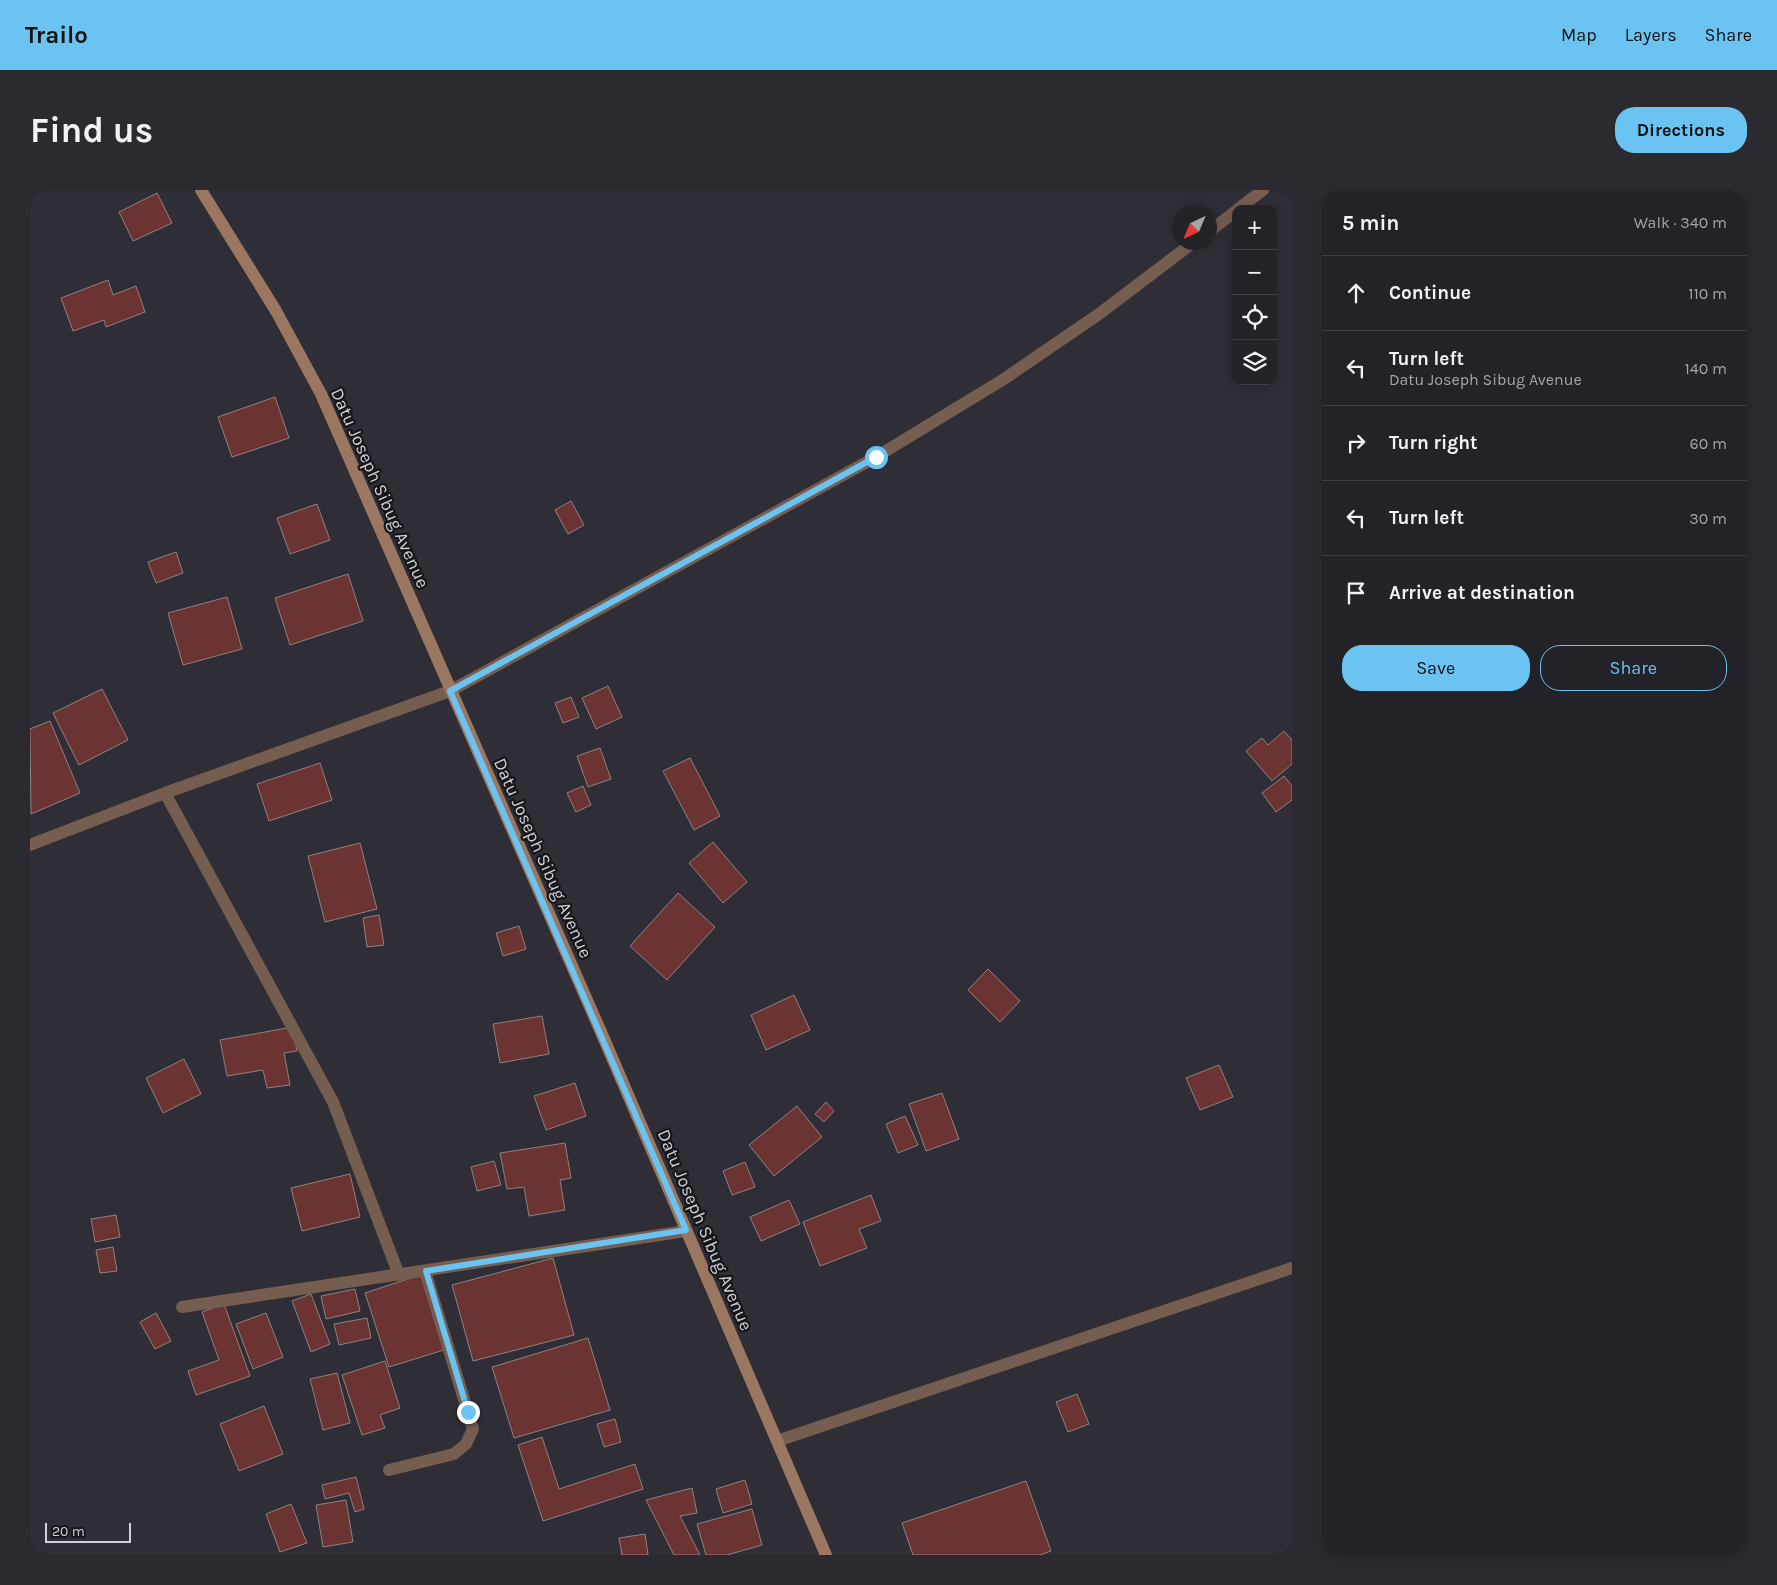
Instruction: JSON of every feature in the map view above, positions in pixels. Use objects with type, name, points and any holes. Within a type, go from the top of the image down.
[{"type":"main road","name":"Datu Joseph Sibug Avenue","points":[[201,190],[276,311],[321,394],[553,923],[826,1555]]},
{"type":"street","points":[[1244,205],[1263,190]]},
{"type":"street","points":[[1217,226],[1232,214]]},
{"type":"street","points":[[30,845],[165,792],[450,691],[876,457],[1004,379],[1099,314],[1183,250]]},
{"type":"street","points":[[165,792],[333,1102],[399,1275]]},
{"type":"street","points":[[182,1307],[686,1230]]},
{"type":"street","points":[[777,1441],[1292,1268]]},
{"type":"street","points":[[390,1470],[454,1454],[466,1444],[473,1429],[426,1271]]},
{"type":"building","points":[[157,193],[172,223],[133,241],[119,212]]},
{"type":"building","points":[[108,280],[113,295],[136,286],[145,312],[106,327],[104,320],[73,331],[61,298]]},
{"type":"building","points":[[275,397],[289,438],[232,457],[218,417]]},
{"type":"building","points":[[571,501],[584,525],[568,534],[555,510]]},
{"type":"building","points":[[317,504],[330,540],[290,554],[277,518]]},
{"type":"building","points":[[176,552],[183,573],[156,583],[148,562]]},
{"type":"building","points":[[348,574],[363,621],[290,645],[275,598]]},
{"type":"building","points":[[227,597],[242,649],[183,665],[168,613]]},
{"type":"building","points":[[608,686],[622,717],[596,729],[582,698]]},
{"type":"building","points":[[102,689],[128,740],[79,765],[53,713]]},
{"type":"building","points":[[571,697],[579,717],[563,723],[555,703]]},
{"type":"building","points":[[50,721],[80,793],[31,814],[30,729]]},
{"type":"building","points":[[1284,731],[1292,740],[1292,764],[1272,781],[1246,751],[1262,738],[1268,745]]},
{"type":"building","points":[[600,748],[611,779],[588,787],[577,756]]},
{"type":"building","points":[[690,758],[720,816],[694,830],[663,771]]},
{"type":"building","points":[[320,763],[332,800],[269,821],[257,784]]},
{"type":"building","points":[[1284,776],[1292,786],[1292,800],[1276,812],[1262,793]]},
{"type":"building","points":[[583,786],[591,805],[576,812],[567,793]]},
{"type":"building","points":[[713,842],[747,882],[723,903],[689,863]]},
{"type":"building","points":[[360,843],[377,909],[325,922],[308,856]]},
{"type":"building","points":[[678,893],[715,927],[667,980],[630,946]]},
{"type":"building","points":[[379,915],[384,945],[367,947],[363,918]]},
{"type":"building","points":[[519,926],[526,949],[503,956],[496,933]]},
{"type":"building","points":[[988,969],[1020,1001],[1000,1022],[968,990]]},
{"type":"building","points":[[794,995],[810,1030],[766,1050],[751,1015]]},
{"type":"building","points":[[542,1016],[549,1054],[500,1063],[493,1024]]},
{"type":"building","points":[[293,1027],[297,1051],[284,1053],[290,1085],[267,1088],[263,1070],[227,1076],[220,1040]]},
{"type":"building","points":[[184,1059],[201,1094],[163,1113],[146,1078]]},
{"type":"building","points":[[1219,1065],[1233,1097],[1200,1110],[1186,1078]]},
{"type":"building","points":[[575,1083],[586,1116],[546,1130],[534,1096]]},
{"type":"building","points":[[942,1093],[959,1139],[926,1151],[909,1104]]},
{"type":"building","points":[[826,1102],[834,1111],[824,1122],[815,1114]]},
{"type":"building","points":[[797,1106],[822,1137],[774,1176],[749,1145]]},
{"type":"building","points":[[905,1116],[918,1145],[898,1153],[886,1124]]},
{"type":"building","points":[[565,1143],[571,1178],[560,1180],[565,1210],[529,1216],[524,1187],[507,1189],[500,1153]]},
{"type":"building","points":[[494,1161],[501,1185],[477,1191],[471,1167]]},
{"type":"building","points":[[745,1162],[755,1187],[732,1195],[723,1171]]},
{"type":"building","points":[[350,1174],[360,1217],[302,1231],[291,1188]]},
{"type":"building","points":[[871,1195],[881,1221],[859,1229],[867,1248],[820,1266],[803,1222]]},
{"type":"building","points":[[789,1200],[800,1224],[761,1241],[750,1217]]},
{"type":"building","points":[[116,1215],[120,1237],[95,1242],[91,1219]]},
{"type":"building","points":[[113,1247],[117,1271],[100,1273],[96,1250]]},
{"type":"building","points":[[553,1258],[574,1335],[473,1361],[452,1285]]},
{"type":"building","points":[[423,1274],[447,1349],[389,1367],[365,1293]]},
{"type":"building","points":[[355,1289],[360,1311],[326,1319],[321,1296]]},
{"type":"building","points":[[311,1294],[330,1344],[311,1352],[292,1301]]},
{"type":"building","points":[[224,1304],[250,1376],[196,1395],[188,1371],[219,1360],[202,1312]]},
{"type":"building","points":[[156,1313],[171,1341],[155,1349],[140,1322]]},
{"type":"building","points":[[266,1313],[283,1357],[253,1369],[236,1324]]},
{"type":"building","points":[[367,1318],[371,1338],[339,1345],[334,1324]]},
{"type":"building","points":[[588,1338],[610,1410],[514,1438],[492,1367]]},
{"type":"building","points":[[385,1361],[400,1408],[380,1415],[385,1428],[362,1435],[342,1375]]},
{"type":"building","points":[[337,1373],[350,1423],[323,1430],[310,1379]]},
{"type":"building","points":[[1077,1394],[1089,1424],[1068,1432],[1056,1402]]},
{"type":"building","points":[[264,1406],[283,1454],[239,1471],[220,1424]]},
{"type":"building","points":[[615,1419],[621,1442],[604,1447],[597,1424]]},
{"type":"building","points":[[542,1437],[559,1489],[635,1464],[643,1489],[543,1521],[518,1445]]},
{"type":"building","points":[[356,1477],[364,1509],[355,1512],[349,1493],[325,1499],[322,1485]]},
{"type":"building","points":[[745,1480],[752,1504],[723,1513],[716,1489]]},
{"type":"building","points":[[1026,1481],[1051,1551],[1040,1555],[913,1555],[902,1523]]},
{"type":"building","points":[[692,1488],[697,1513],[680,1516],[700,1555],[674,1555],[646,1500]]},
{"type":"building","points":[[346,1500],[353,1542],[323,1547],[316,1505]]},
{"type":"building","points":[[291,1504],[307,1543],[280,1552],[266,1514]]},
{"type":"building","points":[[752,1509],[762,1545],[727,1555],[706,1555],[697,1524]]},
{"type":"building","points":[[645,1534],[648,1555],[622,1555],[619,1538]]},
{"type":"route","points":[[468,1412],[426,1271],[686,1230],[601,1032],[450,691],[876,457]]}]
